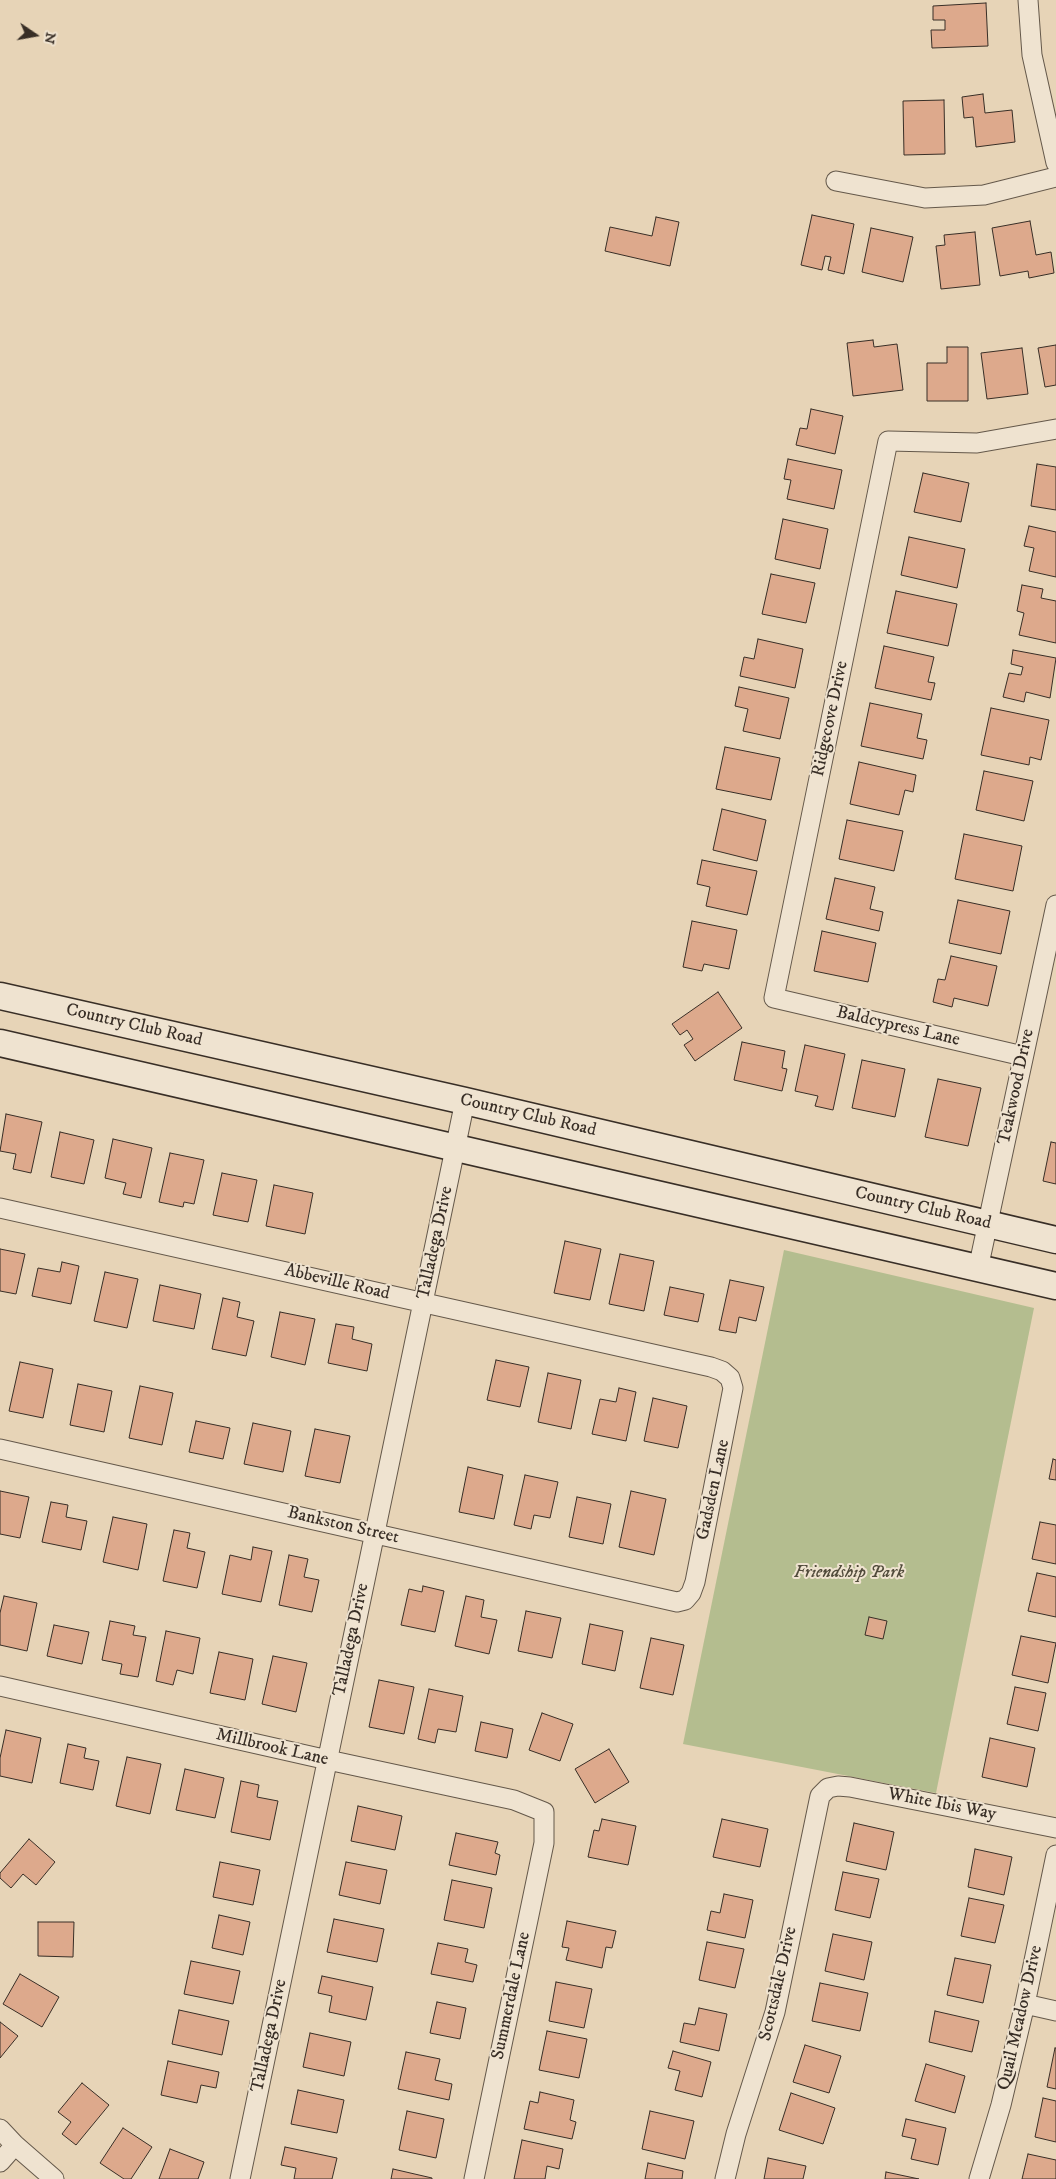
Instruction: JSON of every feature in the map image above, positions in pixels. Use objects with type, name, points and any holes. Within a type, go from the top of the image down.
[{"type":"main road","name":"Country Club Road","points":[[0,996],[465,1100],[1056,1240]]},
{"type":"main road","points":[[0,1043],[1056,1286]]},
{"type":"street","points":[[1028,0],[1032,55],[1056,163]]},
{"type":"street","points":[[836,181],[925,198],[984,195],[1056,177]]},
{"type":"street","name":"Ridgecove Drive","points":[[774,998],[888,441],[977,443],[1056,429]]},
{"type":"street","name":"Teakwood Drive","points":[[978,1269],[1056,905]]},
{"type":"street","name":"Baldcypress Lane","points":[[774,998],[1024,1056]]},
{"type":"street","name":"Talladega Drive","points":[[240,2179],[465,1100]]},
{"type":"street","name":"Abbeville Road","points":[[0,1208],[710,1367],[730,1378]]},
{"type":"street","name":"Gadsden Lane","points":[[685,1600],[691,1593],[695,1582],[732,1400],[733,1388],[730,1378]]},
{"type":"street","name":"Bankston Street","points":[[0,1449],[668,1601],[685,1600]]},
{"type":"street","name":"Millbrook Lane","points":[[0,1686],[514,1800],[544,1812]]},
{"type":"street","name":"White Ibis Way","points":[[828,1788],[838,1786],[850,1787],[1056,1828]]},
{"type":"street","name":"Scottsdale Drive","points":[[725,2179],[736,2134],[774,2012],[817,1807],[820,1796],[828,1788]]},
{"type":"street","name":"Summerdale Lane","points":[[474,2179],[544,1843],[544,1812]]},
{"type":"street","name":"Quail Meadow Drive","points":[[979,2179],[1001,2105],[1025,2004],[1056,1855]]},
{"type":"street","points":[[1025,2004],[1056,2011]]},
{"type":"street","points":[[0,2129],[15,2146],[54,2179]]},
{"type":"street","points":[[0,2162],[15,2146]]},
{"type":"green space","name":"Friendship Park","points":[[784,1250],[1034,1308],[936,1793],[683,1744]]},
{"type":"building","points":[[986,3],[988,46],[932,48],[931,30],[945,30],[945,20],[933,20],[933,6]]},
{"type":"building","points":[[983,94],[985,113],[1012,110],[1015,142],[976,147],[973,117],[964,118],[962,97]]},
{"type":"building","points":[[944,100],[945,154],[904,155],[903,101]]},
{"type":"building","points":[[812,215],[854,224],[844,274],[828,270],[831,257],[825,256],[822,270],[801,265]]},
{"type":"building","points":[[656,217],[679,222],[670,266],[605,251],[610,227],[652,236]]},
{"type":"building","points":[[1030,221],[1036,255],[1051,252],[1054,273],[1029,278],[1028,271],[1000,276],[992,228]]},
{"type":"building","points":[[871,228],[913,237],[903,282],[862,272]]},
{"type":"building","points":[[975,232],[980,285],[941,289],[936,246],[945,245],[944,235]]},
{"type":"building","points":[[873,340],[874,347],[897,344],[903,390],[853,396],[847,343]]},
{"type":"building","points":[[1056,345],[1056,385],[1045,387],[1038,348]]},
{"type":"building","points":[[947,347],[968,347],[968,401],[927,401],[927,363],[947,363]]},
{"type":"building","points":[[1022,348],[1028,394],[987,399],[981,353]]},
{"type":"building","points":[[811,409],[843,416],[835,454],[796,445],[800,428],[807,429]]},
{"type":"building","points":[[788,459],[842,470],[834,509],[787,499],[791,480],[784,479]]},
{"type":"building","points":[[1037,464],[1056,467],[1056,510],[1031,506]]},
{"type":"building","points":[[923,473],[969,483],[961,522],[914,512]]},
{"type":"building","points":[[783,519],[828,529],[820,569],[775,559]]},
{"type":"building","points":[[1029,526],[1056,532],[1056,577],[1029,571],[1034,548],[1024,546]]},
{"type":"building","points":[[909,537],[965,549],[957,588],[901,575]]},
{"type":"building","points":[[771,574],[815,583],[806,623],[762,614]]},
{"type":"building","points":[[1022,585],[1043,589],[1041,598],[1056,601],[1056,643],[1019,635],[1024,613],[1017,611]]},
{"type":"building","points":[[896,591],[957,604],[948,646],[887,633]]},
{"type":"building","points":[[758,639],[803,649],[795,688],[740,676],[744,657],[754,659]]},
{"type":"building","points":[[884,646],[934,657],[928,682],[935,683],[931,700],[875,688]]},
{"type":"building","points":[[1013,650],[1056,658],[1050,698],[1026,692],[1024,702],[1003,697],[1009,673],[1021,675],[1023,667],[1011,664]]},
{"type":"building","points":[[739,687],[789,698],[780,739],[743,731],[748,709],[735,706]]},
{"type":"building","points":[[870,703],[922,714],[917,738],[927,740],[923,759],[861,746]]},
{"type":"building","points":[[991,708],[1049,720],[1041,760],[1030,757],[1029,765],[981,755]]},
{"type":"building","points":[[725,747],[780,758],[771,800],[716,789]]},
{"type":"building","points":[[859,762],[916,775],[913,792],[905,790],[899,815],[850,804]]},
{"type":"building","points":[[984,771],[1033,781],[1024,821],[976,810]]},
{"type":"building","points":[[722,809],[766,820],[757,861],[713,850]]},
{"type":"building","points":[[847,820],[903,831],[894,871],[839,859]]},
{"type":"building","points":[[964,834],[1022,846],[1013,891],[955,879]]},
{"type":"building","points":[[702,860],[757,871],[747,915],[706,906],[710,887],[697,884]]},
{"type":"building","points":[[835,878],[875,887],[870,909],[883,912],[879,931],[826,919]]},
{"type":"building","points":[[958,900],[1010,911],[1001,954],[949,943]]},
{"type":"building","points":[[692,921],[737,930],[729,969],[704,964],[702,971],[683,967]]},
{"type":"building","points":[[822,931],[876,943],[868,982],[814,971]]},
{"type":"building","points":[[951,956],[997,966],[988,1006],[954,998],[952,1007],[933,1002],[938,979],[945,980]]},
{"type":"building","points":[[718,992],[742,1028],[695,1061],[684,1045],[693,1039],[687,1030],[680,1035],[672,1024]]},
{"type":"building","points":[[742,1042],[785,1051],[782,1068],[787,1069],[782,1091],[734,1080]]},
{"type":"building","points":[[805,1045],[845,1054],[833,1110],[815,1106],[818,1096],[795,1091]]},
{"type":"building","points":[[862,1060],[905,1069],[895,1117],[852,1108]]},
{"type":"building","points":[[938,1079],[981,1088],[968,1146],[925,1137]]},
{"type":"building","points":[[6,1114],[42,1122],[31,1173],[13,1169],[16,1154],[0,1151]]},
{"type":"building","points":[[60,1132],[94,1140],[84,1184],[51,1177]]},
{"type":"building","points":[[113,1139],[152,1148],[141,1198],[123,1194],[126,1183],[105,1178]]},
{"type":"building","points":[[1051,1142],[1056,1143],[1056,1184],[1043,1181]]},
{"type":"building","points":[[170,1153],[204,1160],[194,1204],[184,1202],[183,1207],[159,1202]]},
{"type":"building","points":[[222,1173],[257,1180],[248,1222],[213,1215]]},
{"type":"building","points":[[274,1185],[313,1193],[305,1234],[266,1226]]},
{"type":"building","points":[[565,1241],[601,1249],[590,1300],[554,1293]]},
{"type":"building","points":[[0,1249],[25,1254],[16,1294],[0,1291]]},
{"type":"building","points":[[620,1254],[654,1261],[644,1311],[609,1304]]},
{"type":"building","points":[[62,1262],[79,1266],[71,1304],[32,1296],[38,1268],[60,1272]]},
{"type":"building","points":[[105,1272],[138,1279],[127,1328],[94,1321]]},
{"type":"building","points":[[730,1280],[764,1287],[756,1321],[739,1317],[736,1333],[719,1330]]},
{"type":"building","points":[[160,1285],[201,1294],[194,1329],[153,1321]]},
{"type":"building","points":[[670,1287],[704,1294],[698,1322],[664,1315]]},
{"type":"building","points":[[223,1298],[240,1302],[237,1317],[254,1321],[246,1356],[212,1349]]},
{"type":"building","points":[[280,1312],[315,1319],[305,1365],[271,1357]]},
{"type":"building","points":[[336,1324],[354,1327],[352,1339],[372,1344],[367,1371],[328,1363]]},
{"type":"building","points":[[496,1360],[529,1367],[520,1407],[487,1400]]},
{"type":"building","points":[[20,1362],[53,1369],[43,1418],[9,1411]]},
{"type":"building","points":[[548,1373],[581,1380],[571,1429],[538,1422]]},
{"type":"building","points":[[78,1384],[112,1391],[104,1432],[70,1425]]},
{"type":"building","points":[[140,1386],[173,1393],[162,1445],[129,1438]]},
{"type":"building","points":[[619,1388],[636,1392],[626,1441],[592,1434],[600,1399],[616,1402]]},
{"type":"building","points":[[653,1398],[687,1406],[678,1448],[644,1441]]},
{"type":"building","points":[[196,1421],[230,1428],[223,1459],[189,1452]]},
{"type":"building","points":[[253,1423],[291,1431],[283,1472],[244,1464]]},
{"type":"building","points":[[315,1429],[350,1436],[340,1483],[305,1476]]},
{"type":"building","points":[[1053,1459],[1056,1460],[1056,1480],[1049,1479]]},
{"type":"building","points":[[468,1467],[503,1475],[494,1519],[459,1512]]},
{"type":"building","points":[[525,1475],[558,1482],[550,1518],[534,1515],[531,1529],[514,1525]]},
{"type":"building","points":[[0,1491],[29,1497],[20,1538],[0,1534]]},
{"type":"building","points":[[631,1491],[666,1499],[654,1555],[619,1547]]},
{"type":"building","points":[[577,1497],[611,1504],[603,1544],[569,1537]]},
{"type":"building","points":[[51,1502],[68,1505],[66,1517],[87,1521],[81,1550],[42,1542]]},
{"type":"building","points":[[113,1517],[147,1524],[138,1570],[103,1562]]},
{"type":"building","points":[[1040,1522],[1056,1525],[1056,1564],[1032,1559]]},
{"type":"building","points":[[174,1530],[190,1533],[187,1548],[205,1552],[197,1588],[163,1581]]},
{"type":"building","points":[[253,1547],[272,1551],[261,1602],[222,1594],[230,1555],[251,1560]]},
{"type":"building","points":[[289,1555],[308,1559],[304,1577],[319,1580],[312,1612],[279,1605]]},
{"type":"building","points":[[1037,1573],[1056,1577],[1056,1617],[1028,1611]]},
{"type":"building","points":[[423,1586],[444,1591],[435,1632],[401,1625],[409,1589],[422,1592]]},
{"type":"building","points":[[4,1596],[37,1603],[27,1651],[0,1645],[0,1613]]},
{"type":"building","points":[[466,1596],[484,1600],[481,1617],[497,1620],[489,1654],[455,1646]]},
{"type":"building","points":[[526,1611],[561,1618],[552,1658],[518,1651]]},
{"type":"building","points":[[869,1617],[887,1621],[883,1639],[865,1635]]},
{"type":"building","points":[[110,1621],[135,1626],[133,1635],[146,1637],[138,1677],[120,1674],[122,1664],[102,1660]]},
{"type":"building","points":[[590,1624],[623,1631],[615,1671],[582,1664]]},
{"type":"building","points":[[54,1625],[89,1632],[82,1664],[47,1656]]},
{"type":"building","points":[[166,1631],[200,1638],[193,1674],[177,1670],[173,1685],[156,1681]]},
{"type":"building","points":[[1021,1636],[1056,1643],[1048,1683],[1012,1675]]},
{"type":"building","points":[[651,1638],[684,1645],[673,1695],[640,1688]]},
{"type":"building","points":[[219,1652],[253,1659],[245,1700],[210,1693]]},
{"type":"building","points":[[273,1656],[307,1663],[296,1712],[262,1704]]},
{"type":"building","points":[[379,1680],[414,1687],[404,1734],[369,1727]]},
{"type":"building","points":[[1015,1687],[1046,1693],[1038,1731],[1007,1724]]},
{"type":"building","points":[[429,1689],[463,1696],[456,1732],[438,1729],[435,1743],[418,1739]]},
{"type":"building","points":[[542,1713],[573,1724],[560,1761],[529,1750]]},
{"type":"building","points":[[481,1722],[513,1729],[507,1758],[475,1751]]},
{"type":"building","points":[[6,1730],[41,1738],[32,1783],[0,1776],[0,1758]]},
{"type":"building","points":[[990,1738],[1035,1748],[1027,1787],[982,1777]]},
{"type":"building","points":[[68,1744],[86,1748],[84,1758],[99,1761],[93,1790],[60,1783]]},
{"type":"building","points":[[609,1749],[629,1782],[595,1803],[575,1769]]},
{"type":"building","points":[[127,1757],[161,1764],[150,1814],[116,1806]]},
{"type":"building","points":[[185,1769],[224,1778],[215,1818],[176,1810]]},
{"type":"building","points":[[241,1781],[259,1785],[257,1797],[278,1801],[270,1840],[231,1832]]},
{"type":"building","points":[[358,1806],[402,1816],[395,1850],[351,1841]]},
{"type":"building","points":[[602,1819],[636,1826],[628,1865],[588,1857],[594,1830],[599,1831]]},
{"type":"building","points":[[722,1819],[768,1829],[760,1867],[713,1857]]},
{"type":"building","points":[[854,1823],[894,1832],[886,1870],[846,1861]]},
{"type":"building","points":[[456,1833],[498,1842],[495,1853],[500,1855],[496,1875],[449,1865]]},
{"type":"building","points":[[29,1839],[55,1862],[36,1885],[23,1874],[11,1888],[0,1878],[0,1873]]},
{"type":"building","points":[[975,1849],[1012,1857],[1004,1895],[968,1887]]},
{"type":"building","points":[[220,1862],[260,1870],[253,1905],[213,1897]]},
{"type":"building","points":[[346,1862],[387,1870],[380,1904],[339,1895]]},
{"type":"building","points":[[843,1872],[879,1879],[870,1918],[835,1910]]},
{"type":"building","points":[[452,1880],[492,1888],[484,1928],[444,1920]]},
{"type":"building","points":[[724,1894],[753,1900],[745,1938],[707,1930],[711,1911],[720,1913]]},
{"type":"building","points":[[969,1898],[1004,1905],[995,1943],[961,1936]]},
{"type":"building","points":[[219,1915],[250,1922],[243,1955],[212,1948]]},
{"type":"building","points":[[334,1919],[384,1929],[377,1962],[327,1952]]},
{"type":"building","points":[[567,1921],[616,1931],[612,1948],[606,1947],[602,1968],[566,1960],[569,1948],[562,1947]]},
{"type":"building","points":[[38,1922],[74,1922],[73,1957],[38,1956]]},
{"type":"building","points":[[833,1934],[872,1942],[864,1980],[825,1971]]},
{"type":"building","points":[[707,1942],[744,1949],[735,1988],[699,1980]]},
{"type":"building","points":[[438,1943],[468,1949],[465,1962],[477,1965],[473,1982],[431,1974]]},
{"type":"building","points":[[955,1958],[991,1965],[983,2003],[947,1995]]},
{"type":"building","points":[[191,1961],[240,1971],[233,2004],[184,1994]]},
{"type":"building","points":[[20,1974],[59,1997],[42,2027],[3,2004]]},
{"type":"building","points":[[322,1976],[373,1987],[366,2020],[329,2012],[332,1996],[318,1993]]},
{"type":"building","points":[[556,1982],[592,1989],[584,2028],[549,2021]]},
{"type":"building","points":[[820,1983],[868,1993],[860,2031],[812,2021]]},
{"type":"building","points":[[437,2002],[466,2008],[460,2039],[430,2033]]},
{"type":"building","points":[[699,2008],[727,2014],[719,2051],[680,2042],[684,2023],[695,2025]]},
{"type":"building","points":[[179,2010],[229,2021],[222,2055],[172,2044]]},
{"type":"building","points":[[935,2011],[979,2021],[972,2052],[929,2042]]},
{"type":"building","points":[[0,2022],[18,2036],[0,2058]]},
{"type":"building","points":[[547,2031],[587,2039],[579,2078],[539,2070]]},
{"type":"building","points":[[310,2033],[351,2042],[344,2076],[303,2067]]},
{"type":"building","points":[[805,2045],[841,2056],[829,2093],[793,2082]]},
{"type":"building","points":[[1056,2048],[1056,2089],[1047,2087]]},
{"type":"building","points":[[673,2051],[711,2062],[702,2097],[675,2090],[680,2071],[668,2068]]},
{"type":"building","points":[[406,2052],[440,2059],[435,2080],[452,2084],[449,2100],[398,2089]]},
{"type":"building","points":[[168,2061],[219,2072],[216,2088],[201,2085],[197,2103],[161,2095]]},
{"type":"building","points":[[926,2064],[965,2076],[955,2113],[915,2101]]},
{"type":"building","points":[[82,2083],[109,2105],[76,2145],[62,2134],[71,2122],[58,2112]]},
{"type":"building","points":[[298,2090],[344,2100],[337,2133],[291,2124]]},
{"type":"building","points":[[540,2092],[574,2100],[570,2120],[576,2122],[572,2139],[524,2129],[530,2101],[538,2103]]},
{"type":"building","points":[[791,2093],[835,2108],[823,2144],[779,2130]]},
{"type":"building","points":[[1043,2098],[1056,2101],[1056,2142],[1035,2137]]},
{"type":"building","points":[[407,2111],[444,2119],[436,2158],[399,2150]]},
{"type":"building","points":[[650,2111],[694,2121],[685,2159],[642,2149]]},
{"type":"building","points":[[906,2119],[946,2128],[938,2165],[911,2159],[916,2139],[902,2136]]},
{"type":"building","points":[[123,2128],[152,2147],[131,2179],[124,2179],[100,2163]]},
{"type":"building","points":[[522,2140],[563,2149],[559,2169],[547,2166],[545,2179],[514,2179]]},
{"type":"building","points":[[285,2147],[337,2158],[332,2179],[294,2179],[296,2168],[281,2165]]},
{"type":"building","points":[[170,2149],[204,2162],[198,2179],[159,2179]]},
{"type":"building","points":[[1028,2154],[1056,2160],[1056,2179],[1022,2179]]},
{"type":"building","points":[[768,2158],[806,2166],[803,2179],[764,2179]]},
{"type":"building","points":[[648,2163],[683,2171],[682,2179],[645,2179]]},
{"type":"building","points":[[393,2169],[432,2178],[432,2179],[391,2179]]},
{"type":"building","points":[[886,2172],[919,2179],[885,2179]]}]
